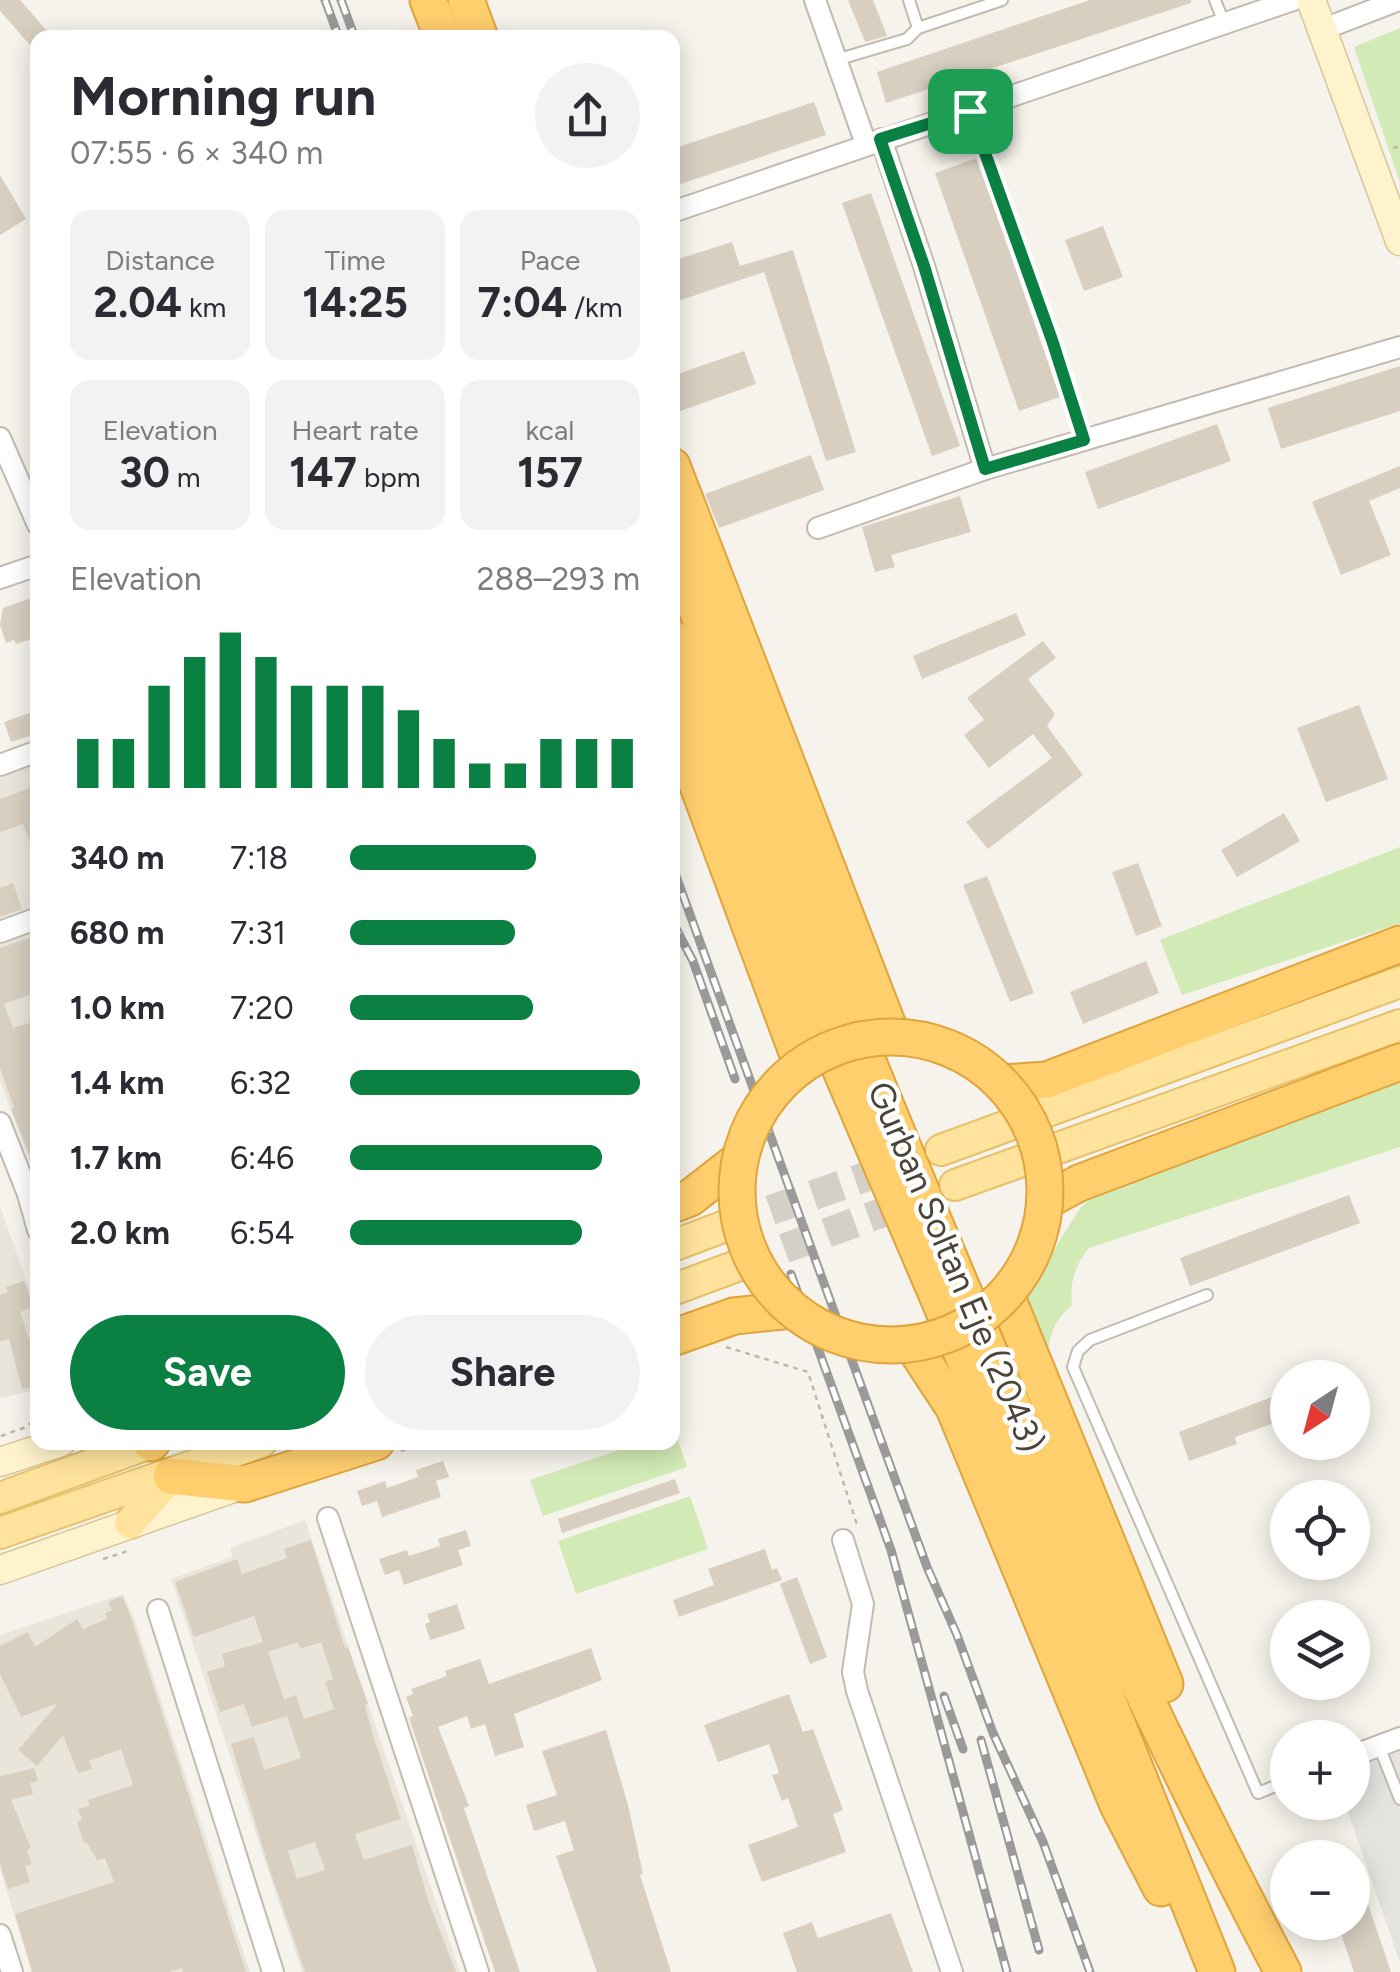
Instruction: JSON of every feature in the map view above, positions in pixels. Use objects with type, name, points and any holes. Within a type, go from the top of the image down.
[{"type":"highway","points":[[428,0],[440,30]]},
{"type":"highway","points":[[466,0],[477,30]]},
{"type":"highway","points":[[680,487],[892,1036]]},
{"type":"highway","name":"Gurban Soltan Eje (2043)","points":[[680,564],[869,1064],[991,1354],[1152,1711],[1284,1972]]},
{"type":"highway","name":"Gurban Soltan Eje (2043)","points":[[680,659],[808,992],[1062,1587],[1217,1972]]},
{"type":"highway","points":[[680,738],[801,1063]]},
{"type":"highway","points":[[1003,1083],[1047,1080],[1400,944]]},
{"type":"highway","points":[[892,1036],[932,1042],[972,1060],[1003,1083],[1031,1123],[1044,1162],[1046,1202],[1038,1241],[1022,1276],[979,1319],[947,1336],[912,1344],[874,1345],[837,1336],[792,1310],[769,1286],[740,1226],[736,1192],[740,1159],[755,1116],[776,1086],[801,1063],[839,1045],[892,1036]]},
{"type":"highway","points":[[1046,1202],[1080,1183],[1400,1062]]},
{"type":"highway","points":[[680,1202],[740,1159]]},
{"type":"highway","points":[[1006,1296],[1260,1927]]},
{"type":"highway","points":[[680,1335],[734,1316],[792,1310]]},
{"type":"highway","points":[[912,1344],[954,1408],[1118,1805],[1204,1972]]},
{"type":"highway","points":[[171,1476],[245,1484],[354,1450]]},
{"type":"main road","points":[[941,1150],[1400,982]]},
{"type":"main road","points":[[955,1185],[1400,1025]]},
{"type":"main road","points":[[680,1243],[728,1225]]},
{"type":"main road","points":[[680,1287],[742,1264]]},
{"type":"main road","points":[[0,1498],[132,1450]]},
{"type":"main road","points":[[0,1533],[240,1450]]},
{"type":"main road","points":[[130,1523],[171,1476]]},
{"type":"street","points":[[815,0],[836,60],[924,266],[985,469]]},
{"type":"street","points":[[680,209],[1293,0]]},
{"type":"street","points":[[1311,0],[1400,241]]},
{"type":"street","points":[[1322,30],[1399,0]]},
{"type":"street","points":[[818,528],[985,469],[1400,347]]},
{"type":"street","points":[[0,438],[30,507]]},
{"type":"street","points":[[0,578],[30,568]]},
{"type":"street","points":[[0,765],[30,754]]},
{"type":"street","points":[[0,932],[30,921]]},
{"type":"street","points":[[0,1123],[30,1187]]},
{"type":"street","points":[[0,1462],[37,1450]]},
{"type":"street","points":[[0,1570],[245,1484]]},
{"type":"street","points":[[328,1518],[478,1972]]},
{"type":"street","points":[[851,1532],[863,1604],[854,1672],[857,1691],[952,1972]]},
{"type":"street","points":[[158,1610],[273,1972]]},
{"type":"street","points":[[1370,1749],[1400,1738]]},
{"type":"street","points":[[0,1935],[12,1972]]},
{"type":"lane","points":[[909,0],[918,28]]},
{"type":"lane","points":[[836,60],[907,39],[918,28],[1002,0]]},
{"type":"lane","points":[[1214,0],[1224,24]]},
{"type":"lane","points":[[970,111],[1084,440]]},
{"type":"lane","points":[[1207,1295],[1090,1340],[1078,1351],[1073,1367],[1258,1793],[1270,1788]]},
{"type":"lane","points":[[1379,1746],[1400,1799]]},
{"type":"path","points":[[1394,148],[1400,146]]},
{"type":"path","points":[[720,1345],[808,1372],[851,1532]]},
{"type":"path","points":[[0,1437],[30,1425]]},
{"type":"shaded area","points":[[30,766],[30,910],[0,921],[0,778]]},
{"type":"shaded area","points":[[30,933],[30,1161],[0,1080],[0,944]]},
{"type":"shaded area","points":[[0,1206],[30,1292],[30,1392],[0,1398]]},
{"type":"shaded area","points":[[305,1520],[460,1972],[302,1972],[171,1579],[232,1557],[230,1548]]},
{"type":"shaded area","points":[[123,1594],[250,1972],[32,1972],[0,1869],[0,1635]]},
{"type":"shaded area","points":[[1400,1738],[1400,1963],[1370,1876],[1370,1840],[1358,1840],[1351,1820],[1370,1820],[1370,1749]]},
{"type":"green space","points":[[1400,28],[1400,183],[1354,47]]},
{"type":"green space","points":[[1400,847],[1400,923],[1182,995],[1160,940]]},
{"type":"green space","points":[[1400,1074],[1400,1147],[1089,1248],[1074,1275],[1072,1305],[1054,1328],[1047,1356],[1023,1298],[1081,1207],[1106,1185]]},
{"type":"green space","points":[[680,1446],[687,1467],[543,1516],[530,1480],[619,1450],[680,1450]]},
{"type":"green space","points":[[690,1496],[708,1549],[576,1594],[558,1541]]},
{"type":"building","points":[[0,0],[20,0],[46,30],[30,30],[30,45],[0,11]]},
{"type":"building","points":[[848,0],[873,0],[887,36],[865,42]]},
{"type":"building","points":[[1090,0],[1191,3],[886,103],[877,72]]},
{"type":"building","points":[[814,102],[826,135],[680,184],[680,146]]},
{"type":"building","points":[[977,158],[1060,397],[1019,411],[935,173]]},
{"type":"building","points":[[0,175],[26,219],[0,235]]},
{"type":"building","points":[[871,193],[960,446],[932,456],[842,203]]},
{"type":"building","points":[[1103,226],[1123,277],[1084,291],[1065,240]]},
{"type":"building","points":[[732,242],[740,266],[793,250],[856,452],[826,461],[764,272],[680,300],[680,258]]},
{"type":"building","points":[[744,351],[756,384],[680,411],[680,373]]},
{"type":"building","points":[[1400,366],[1400,411],[1281,449],[1268,408]]},
{"type":"building","points":[[1217,424],[1231,461],[1098,509],[1085,472]]},
{"type":"building","points":[[811,455],[824,490],[719,528],[705,494]]},
{"type":"building","points":[[1400,466],[1400,488],[1369,501],[1391,555],[1341,575],[1312,502]]},
{"type":"building","points":[[960,496],[971,532],[891,555],[895,567],[875,572],[862,527]]},
{"type":"building","points":[[30,598],[30,640],[6,643],[0,625],[3,608]]},
{"type":"building","points":[[1016,613],[1026,635],[922,679],[913,656]]},
{"type":"building","points":[[1043,641],[1056,658],[1028,679],[1055,714],[1047,726],[1083,775],[988,849],[966,822],[1052,758],[1033,734],[989,768],[964,735],[984,720],[967,698]]},
{"type":"building","points":[[1359,705],[1388,779],[1326,802],[1297,728]]},
{"type":"building","points":[[30,713],[30,736],[11,742],[4,722]]},
{"type":"building","points":[[30,788],[30,843],[23,824],[0,832],[0,799]]},
{"type":"building","points":[[1284,813],[1300,841],[1237,877],[1221,850]]},
{"type":"building","points":[[1138,863],[1162,926],[1136,936],[1112,872]]},
{"type":"building","points":[[987,876],[1034,993],[1010,1002],[963,885]]},
{"type":"building","points":[[13,883],[22,909],[0,917],[0,888]]},
{"type":"building","points":[[30,938],[30,995],[4,1004],[13,1028],[30,1023],[30,1155],[0,1068],[0,948]]},
{"type":"building","points":[[1146,961],[1159,993],[1083,1024],[1070,992]]},
{"type":"building","points":[[1349,1195],[1360,1223],[1190,1286],[1180,1258]]},
{"type":"building","points":[[24,1281],[30,1298],[30,1308],[20,1312],[30,1342],[30,1388],[22,1389],[9,1339],[0,1342],[0,1295],[8,1292],[6,1287]]},
{"type":"building","points":[[1270,1398],[1270,1424],[1235,1437],[1237,1444],[1189,1461],[1179,1432]]},
{"type":"building","points":[[443,1461],[449,1477],[436,1481],[441,1497],[382,1517],[377,1501],[362,1506],[357,1491],[385,1481],[387,1488],[418,1477],[416,1470]]},
{"type":"building","points":[[675,1479],[680,1493],[562,1533],[558,1519]]},
{"type":"building","points":[[466,1530],[471,1546],[458,1550],[463,1565],[404,1585],[399,1570],[385,1575],[379,1559],[407,1550],[409,1556],[440,1546],[438,1539]]},
{"type":"building","points":[[311,1540],[345,1648],[348,1647],[368,1704],[365,1705],[372,1732],[401,1819],[355,1834],[364,1860],[412,1845],[456,1972],[305,1972],[231,1744],[254,1737],[264,1770],[301,1758],[287,1716],[252,1727],[244,1704],[220,1712],[207,1672],[225,1666],[222,1654],[263,1642],[254,1616],[194,1637],[175,1582],[237,1559],[242,1574],[287,1558],[284,1549]],"holes":[[[298,1642],[300,1649],[321,1642],[333,1679],[325,1682],[334,1709],[304,1719],[296,1695],[284,1699],[268,1652]],[[315,1842],[325,1870],[297,1879],[288,1851]]]},
{"type":"building","points":[[765,1549],[772,1570],[777,1568],[782,1580],[679,1617],[673,1600],[714,1585],[708,1569]]},
{"type":"building","points":[[797,1577],[827,1657],[810,1664],[780,1584]]},
{"type":"building","points":[[122,1596],[246,1972],[183,1972],[182,1968],[169,1972],[32,1972],[15,1914],[114,1882],[105,1858],[97,1860],[84,1843],[77,1822],[82,1820],[78,1809],[89,1806],[88,1800],[133,1785],[121,1749],[89,1761],[92,1769],[78,1773],[63,1735],[37,1766],[18,1750],[58,1703],[21,1717],[0,1674],[0,1646],[28,1632],[35,1647],[77,1619],[83,1629],[107,1619],[105,1613],[112,1610],[108,1602]]},
{"type":"building","points":[[457,1604],[465,1629],[430,1640],[425,1624],[430,1622],[427,1614]]},
{"type":"building","points":[[591,1648],[602,1680],[514,1714],[524,1747],[495,1756],[485,1724],[471,1729],[467,1716],[438,1727],[469,1806],[464,1808],[520,1972],[495,1972],[409,1718],[413,1716],[406,1697],[413,1694],[411,1689],[447,1676],[445,1671],[480,1659],[489,1684]]},
{"type":"building","points":[[789,1694],[803,1732],[813,1729],[843,1810],[833,1814],[846,1852],[762,1882],[748,1845],[798,1827],[788,1798],[782,1801],[772,1775],[779,1773],[769,1744],[718,1762],[704,1725]]},
{"type":"building","points":[[606,1730],[628,1805],[643,1874],[640,1875],[671,1972],[597,1972],[556,1856],[574,1850],[565,1821],[534,1831],[526,1805],[557,1795],[542,1751]]},
{"type":"building","points":[[34,1768],[38,1781],[30,1783],[33,1794],[11,1800],[31,1848],[27,1850],[32,1864],[25,1866],[30,1882],[8,1889],[0,1863],[0,1776]]},
{"type":"building","points":[[1370,1910],[1391,1972],[1354,1972],[1343,1940],[1370,1940]]},
{"type":"building","points":[[891,1913],[913,1972],[797,1972],[783,1933],[812,1922],[818,1938]]},
{"type":"tunnel","points":[[728,1225],[905,1163]]},
{"type":"tunnel","points":[[742,1264],[922,1198]]},
{"type":"railway","points":[[325,0],[336,30]]},
{"type":"railway","points":[[341,0],[352,30]]},
{"type":"railway","points":[[680,887],[927,1567],[993,1733],[1043,1842],[1090,1972]]},
{"type":"railway","points":[[680,936],[693,961],[735,1079]]},
{"type":"railway","points":[[791,1274],[891,1550],[1007,1972]]},
{"type":"railway","points":[[944,1696],[963,1749]]},
{"type":"railway","points":[[981,1740],[1039,1950]]},
{"type":"route","points":[[970,111],[1084,440],[985,469],[924,266],[880,139],[970,111]]}]
